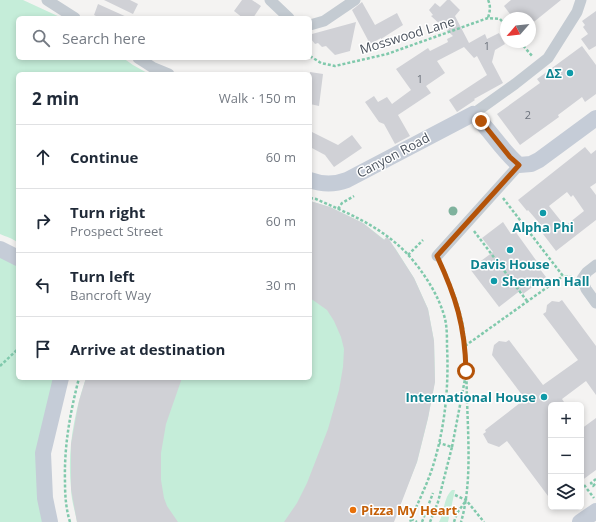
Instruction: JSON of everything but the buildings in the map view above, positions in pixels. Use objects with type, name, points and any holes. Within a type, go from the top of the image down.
[{"type":"street","points":[[47,0],[72,16]]},
{"type":"street","points":[[270,0],[287,16]]},
{"type":"street","points":[[312,24],[324,21],[355,0]]},
{"type":"street","points":[[519,165],[510,157],[481,121],[473,114],[548,58],[574,18],[581,0]]},
{"type":"street","points":[[141,60],[164,72]]},
{"type":"street","name":"Canyon Road","points":[[312,180],[326,184],[338,183],[347,180],[473,114]]},
{"type":"street","points":[[437,256],[519,165],[531,164],[539,160],[596,118]]},
{"type":"street","points":[[0,248],[16,257]]},
{"type":"street","points":[[596,265],[587,272],[582,279],[586,289],[596,303]]},
{"type":"street","points":[[50,522],[45,498],[43,453],[61,380]]},
{"type":"street","points":[[580,522],[595,504]]},
{"type":"path","points":[[488,0],[490,5],[488,18],[500,19]]},
{"type":"path","name":"Mosswood Lane","points":[[312,57],[321,63],[335,66],[387,54],[488,18]]},
{"type":"path","points":[[338,209],[342,203],[354,196]]},
{"type":"path","points":[[312,199],[360,218],[398,245],[422,271],[441,308],[446,324],[448,359],[447,388],[442,431],[432,469],[410,521],[417,522]]},
{"type":"path","points":[[465,346],[527,302],[562,274],[509,205]]},
{"type":"path","points":[[408,256],[424,240]]},
{"type":"path","points":[[481,240],[527,302]]},
{"type":"path","points":[[437,256],[454,295],[462,322],[465,346],[468,438],[466,500],[461,522]]},
{"type":"path","points":[[0,366],[16,351]]},
{"type":"path","points":[[430,522],[438,502],[452,447],[466,374]]},
{"type":"path","points":[[70,522],[67,514],[65,495],[64,457],[68,426],[79,380]]},
{"type":"path","points":[[439,442],[452,447]]},
{"type":"path","points":[[586,487],[596,479]]},
{"type":"path","points":[[591,483],[593,486],[596,483]]},
{"type":"path","points":[[584,485],[595,504]]},
{"type":"path","points":[[422,522],[433,493]]},
{"type":"path","points":[[455,495],[466,500],[484,522]]},
{"type":"path","points":[[454,522],[457,513],[466,500]]},
{"type":"green space","points":[[0,0],[23,0],[58,16],[16,16],[16,60],[126,60],[145,72],[16,72],[16,241],[0,234]]},
{"type":"green space","points":[[312,202],[330,207],[363,223],[395,248],[414,278],[428,309],[434,341],[435,381],[417,462],[393,522],[77,522],[72,501],[70,460],[72,432],[85,380],[312,380]]},
{"type":"green space","points":[[0,249],[16,257],[16,380],[61,380],[43,453],[50,522],[0,522]]},
{"type":"green space","points":[[452,490],[455,490],[448,522],[439,522],[447,497]]},
{"type":"place","name":"ΔΣ","points":[[570,73]]},
{"type":"place","name":"Alpha Phi","points":[[543,213]]},
{"type":"place","name":"Davis House","points":[[510,250]]},
{"type":"place","name":"Sherman Hall","points":[[494,281]]},
{"type":"place","name":"International House","points":[[544,397]]},
{"type":"place","name":"Pizza My Heart","points":[[353,510]]},
{"type":"route","points":[[466,371],[462,322],[454,295],[437,256],[519,165],[510,157],[481,121]]}]
